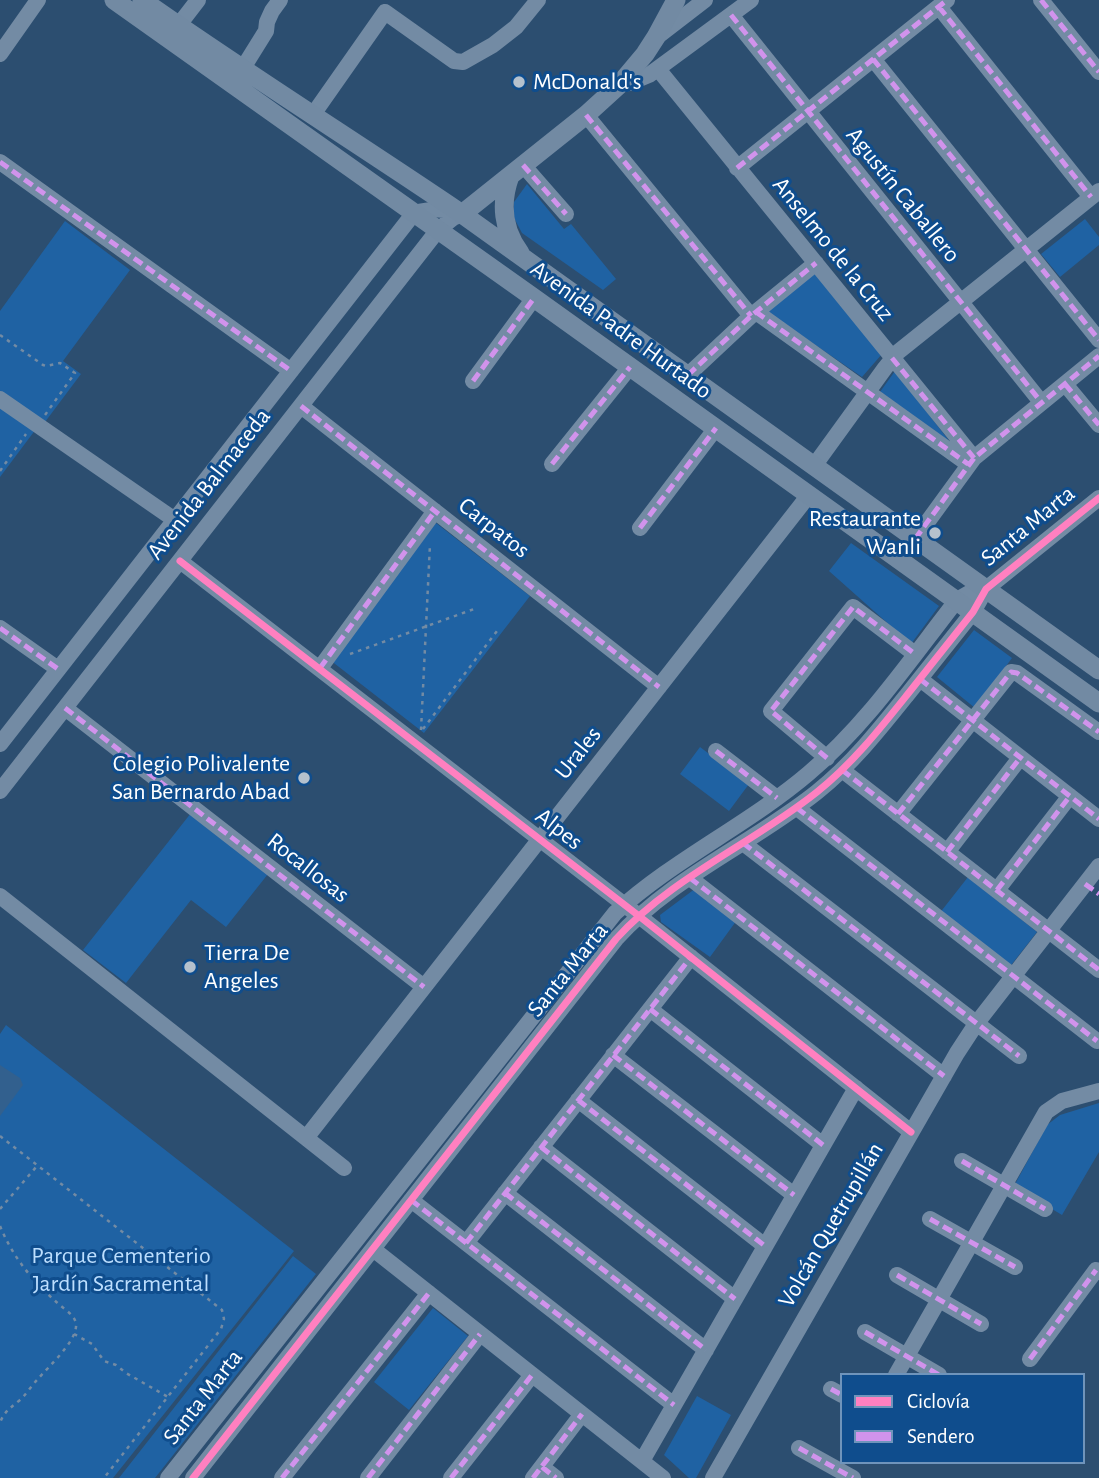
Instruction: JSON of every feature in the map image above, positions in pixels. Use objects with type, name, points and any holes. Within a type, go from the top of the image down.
[{"type":"main road","name":"Avenida Padre Hurtado","points":[[114,0],[1099,703]]},
{"type":"main road","name":"Avenida Padre Hurtado","points":[[142,0],[462,214],[1099,670]]},
{"type":"main road","points":[[619,85],[656,37],[676,0]]},
{"type":"main road","name":"Avenida Balmaceda","points":[[462,214],[586,115],[619,85]]},
{"type":"main road","points":[[516,171],[504,197],[505,218],[511,239],[522,257]]},
{"type":"street","points":[[0,54],[38,0]]},
{"type":"street","points":[[178,26],[198,0]]},
{"type":"street","points":[[243,68],[266,31],[267,22],[280,0]]},
{"type":"street","points":[[312,116],[385,12],[454,61],[463,62],[516,27],[538,0]]},
{"type":"street","points":[[656,37],[705,0]]},
{"type":"street","name":"Avenida Balmaceda","points":[[619,85],[639,80],[658,69],[751,0]]},
{"type":"street","points":[[1041,0],[1099,72]]},
{"type":"street","points":[[737,168],[943,3],[1095,194],[892,358],[814,466]]},
{"type":"street","name":"Agustín Caballero","points":[[731,15],[1041,402]]},
{"type":"street","points":[[873,59],[1099,341]]},
{"type":"street","name":"Anselmo de la Cruz","points":[[658,69],[892,358],[971,461]]},
{"type":"street","points":[[586,115],[753,314],[866,393],[971,461]]},
{"type":"street","points":[[0,162],[291,371]]},
{"type":"street","points":[[516,171],[566,215]]},
{"type":"street","points":[[414,213],[443,209],[462,214]]},
{"type":"street","name":"Avenida Balmaceda","points":[[0,744],[414,213]]},
{"type":"street","name":"Avenida Balmaceda","points":[[0,791],[438,230],[462,214]]},
{"type":"street","points":[[688,375],[753,314],[816,263]]},
{"type":"street","points":[[473,381],[534,298]]},
{"type":"street","points":[[915,539],[971,461],[1099,356]]},
{"type":"street","points":[[552,464],[630,366]]},
{"type":"street","points":[[1065,384],[1099,425]]},
{"type":"street","points":[[0,399],[175,520]]},
{"type":"street","name":"Carpatos","points":[[301,406],[659,687]]},
{"type":"street","points":[[640,528],[716,428]]},
{"type":"street","name":"Urales","points":[[306,1138],[809,495]]},
{"type":"street","name":"Santa Marta","points":[[193,1478],[616,939],[639,916],[690,877],[797,808],[842,770],[877,733],[920,679],[971,592],[986,589],[1099,498]]},
{"type":"street","points":[[320,668],[435,511]]},
{"type":"street","name":"Alpes","points":[[180,561],[320,668],[421,738],[540,839],[911,1132]]},
{"type":"street","name":"Santa Marta","points":[[168,1478],[603,926],[667,871],[777,798],[827,758],[858,727],[915,654],[965,606]]},
{"type":"street","points":[[827,758],[771,711],[853,607],[915,654]]},
{"type":"street","points":[[0,628],[58,669]]},
{"type":"street","points":[[898,814],[1013,672],[1099,732]]},
{"type":"street","points":[[920,679],[1099,819]]},
{"type":"street","name":"Rocallosas","points":[[65,708],[424,987]]},
{"type":"street","points":[[716,751],[777,798]]},
{"type":"street","points":[[947,852],[1020,758]]},
{"type":"street","points":[[842,770],[1099,970]]},
{"type":"street","points":[[997,890],[1070,796]]},
{"type":"street","points":[[797,808],[1097,1041]]},
{"type":"street","points":[[743,843],[1019,1056]]},
{"type":"street","name":"Volcán Quetrupillán","points":[[713,1478],[911,1132],[976,1024],[1099,866]]},
{"type":"street","points":[[690,877],[944,1076]]},
{"type":"street","points":[[1085,884],[1099,894]]},
{"type":"street","points":[[0,896],[344,1168]]},
{"type":"street","points":[[466,1242],[691,957]]},
{"type":"street","points":[[650,1009],[823,1145]]},
{"type":"street","points":[[613,1055],[794,1195]]},
{"type":"street","points":[[642,1461],[856,1088]]},
{"type":"street","points":[[897,1373],[1044,1115],[1062,1101],[1099,1091]]},
{"type":"street","points":[[578,1100],[765,1246]]},
{"type":"street","points":[[541,1147],[735,1299]]},
{"type":"street","points":[[962,1161],[1045,1209]]},
{"type":"street","points":[[505,1194],[706,1350]]},
{"type":"street","points":[[411,1200],[674,1405]]},
{"type":"street","points":[[930,1219],[1015,1267]]},
{"type":"street","points":[[373,1249],[663,1478]]},
{"type":"street","points":[[1030,1359],[1097,1271]]},
{"type":"street","points":[[897,1275],[981,1324]]},
{"type":"street","points":[[282,1478],[429,1293]]},
{"type":"street","points":[[865,1332],[936,1373]]},
{"type":"street","points":[[368,1478],[480,1334]]},
{"type":"street","points":[[451,1478],[533,1375]]},
{"type":"street","points":[[556,1478],[537,1472],[582,1414]]},
{"type":"street","points":[[799,1448],[845,1472]]},
{"type":"path","points":[[0,335],[43,365],[60,363],[75,373],[0,471]]},
{"type":"path","points":[[421,738],[429,544]]},
{"type":"path","points":[[349,654],[474,608]]},
{"type":"path","points":[[421,738],[498,631]]},
{"type":"path","points":[[0,1136],[222,1310],[224,1319],[221,1329],[104,1478]]},
{"type":"path","points":[[0,1209],[37,1166]]},
{"type":"path","points":[[0,1226],[19,1263],[76,1322],[76,1329],[55,1359],[22,1398],[2,1416],[0,1423]]},
{"type":"path","points":[[73,1334],[92,1344],[104,1361],[116,1365],[168,1397]]},
{"type":"green space","points":[[527,184],[564,229],[571,224],[616,279],[603,290],[522,233],[513,216],[514,202]]},
{"type":"green space","points":[[1085,219],[1099,237],[1099,245],[1060,277],[1041,254]]},
{"type":"green space","points":[[65,221],[130,270],[63,361],[81,374],[0,477],[0,311]]},
{"type":"green space","points":[[811,266],[882,354],[862,377],[766,311]]},
{"type":"green space","points":[[895,371],[950,442],[880,392]]},
{"type":"green space","points":[[436,523],[530,596],[424,733],[330,660]]},
{"type":"green space","points":[[851,543],[939,606],[911,644],[829,571]]},
{"type":"green space","points":[[974,630],[1012,658],[975,708],[937,677]]},
{"type":"green space","points":[[700,747],[749,784],[729,811],[680,774]]},
{"type":"green space","points":[[191,813],[268,874],[226,927],[191,900],[126,983],[83,950]]},
{"type":"green space","points":[[968,877],[1037,932],[1008,969],[939,914]]},
{"type":"green space","points":[[696,888],[737,920],[710,957],[661,922],[660,915]]},
{"type":"green space","name":"Parque Cementerio Jardín Sacramental","points":[[6,1025],[294,1251],[113,1478],[0,1478],[0,1034]]},
{"type":"green space","points":[[1099,1103],[1099,1152],[1062,1215],[1014,1186],[1047,1125],[1060,1115]]},
{"type":"green space","points":[[293,1256],[316,1274],[155,1478],[119,1478]]},
{"type":"green space","points":[[433,1308],[468,1336],[409,1410],[374,1382]]},
{"type":"green space","points":[[697,1396],[731,1415],[696,1478],[689,1478],[664,1455]]},
{"type":"shaded area","points":[[0,1065],[20,1078],[23,1085],[0,1116]]},
{"type":"marked path","points":[[737,168],[947,0]]},
{"type":"marked path","points":[[1041,0],[1099,72]]},
{"type":"marked path","points":[[939,7],[1091,197]]},
{"type":"marked path","points":[[731,15],[1041,402]]},
{"type":"marked path","points":[[873,59],[1099,340]]},
{"type":"marked path","points":[[586,115],[751,316]]},
{"type":"marked path","points":[[0,162],[291,371]]},
{"type":"marked path","points":[[523,165],[566,214]]},
{"type":"marked path","points":[[688,375],[751,316],[816,263]]},
{"type":"marked path","points":[[473,381],[534,298]]},
{"type":"marked path","points":[[756,312],[968,464]]},
{"type":"marked path","points":[[915,539],[974,458],[1099,356]]},
{"type":"marked path","points":[[892,358],[974,458]]},
{"type":"marked path","points":[[552,464],[630,367]]},
{"type":"marked path","points":[[1065,384],[1099,425]]},
{"type":"marked path","points":[[301,406],[659,687]]},
{"type":"marked path","points":[[640,528],[716,428]]},
{"type":"marked path","points":[[320,668],[435,511]]},
{"type":"marked path","points":[[827,758],[771,711],[853,607],[915,654]]},
{"type":"marked path","points":[[0,628],[58,669]]},
{"type":"marked path","points":[[898,814],[1011,672],[1017,673],[1099,732]]},
{"type":"marked path","points":[[920,679],[1099,819]]},
{"type":"marked path","points":[[65,708],[424,987]]},
{"type":"marked path","points":[[716,751],[777,798]]},
{"type":"marked path","points":[[947,852],[1020,758]]},
{"type":"marked path","points":[[842,770],[1099,970]]},
{"type":"marked path","points":[[997,890],[1070,796]]},
{"type":"marked path","points":[[797,808],[1097,1041]]},
{"type":"marked path","points":[[743,843],[1019,1056]]},
{"type":"marked path","points":[[690,878],[944,1076]]},
{"type":"marked path","points":[[1085,884],[1099,894]]},
{"type":"marked path","points":[[466,1243],[691,957]]},
{"type":"marked path","points":[[650,1009],[823,1145]]},
{"type":"marked path","points":[[613,1055],[794,1195]]},
{"type":"marked path","points":[[578,1100],[765,1246]]},
{"type":"marked path","points":[[541,1147],[735,1299]]},
{"type":"marked path","points":[[962,1161],[1045,1209]]},
{"type":"marked path","points":[[505,1193],[706,1350]]},
{"type":"marked path","points":[[411,1200],[674,1405]]},
{"type":"marked path","points":[[930,1219],[1015,1267]]},
{"type":"marked path","points":[[1030,1359],[1096,1270]]},
{"type":"marked path","points":[[897,1275],[981,1324]]},
{"type":"marked path","points":[[282,1478],[429,1293]]},
{"type":"marked path","points":[[865,1332],[936,1373]]},
{"type":"marked path","points":[[368,1478],[480,1334]]},
{"type":"marked path","points":[[451,1478],[532,1375]]},
{"type":"marked path","points":[[831,1389],[840,1394]]},
{"type":"marked path","points":[[533,1478],[582,1414]]},
{"type":"marked path","points":[[799,1448],[853,1478]]},
{"type":"marked path","points":[[542,1467],[556,1478]]},
{"type":"cycle path","points":[[193,1478],[616,939],[662,897],[792,811],[830,781],[886,721],[973,612],[986,589],[1099,498]]},
{"type":"cycle path","points":[[180,561],[639,916],[911,1132]]},
{"type":"place","name":"McDonald's","points":[[519,82]]},
{"type":"place","name":"Restaurante Wanli","points":[[935,533]]},
{"type":"place","name":"Colegio Polivalente San Bernardo Abad","points":[[304,778]]},
{"type":"place","name":"Tierra De Angeles","points":[[190,967]]}]
